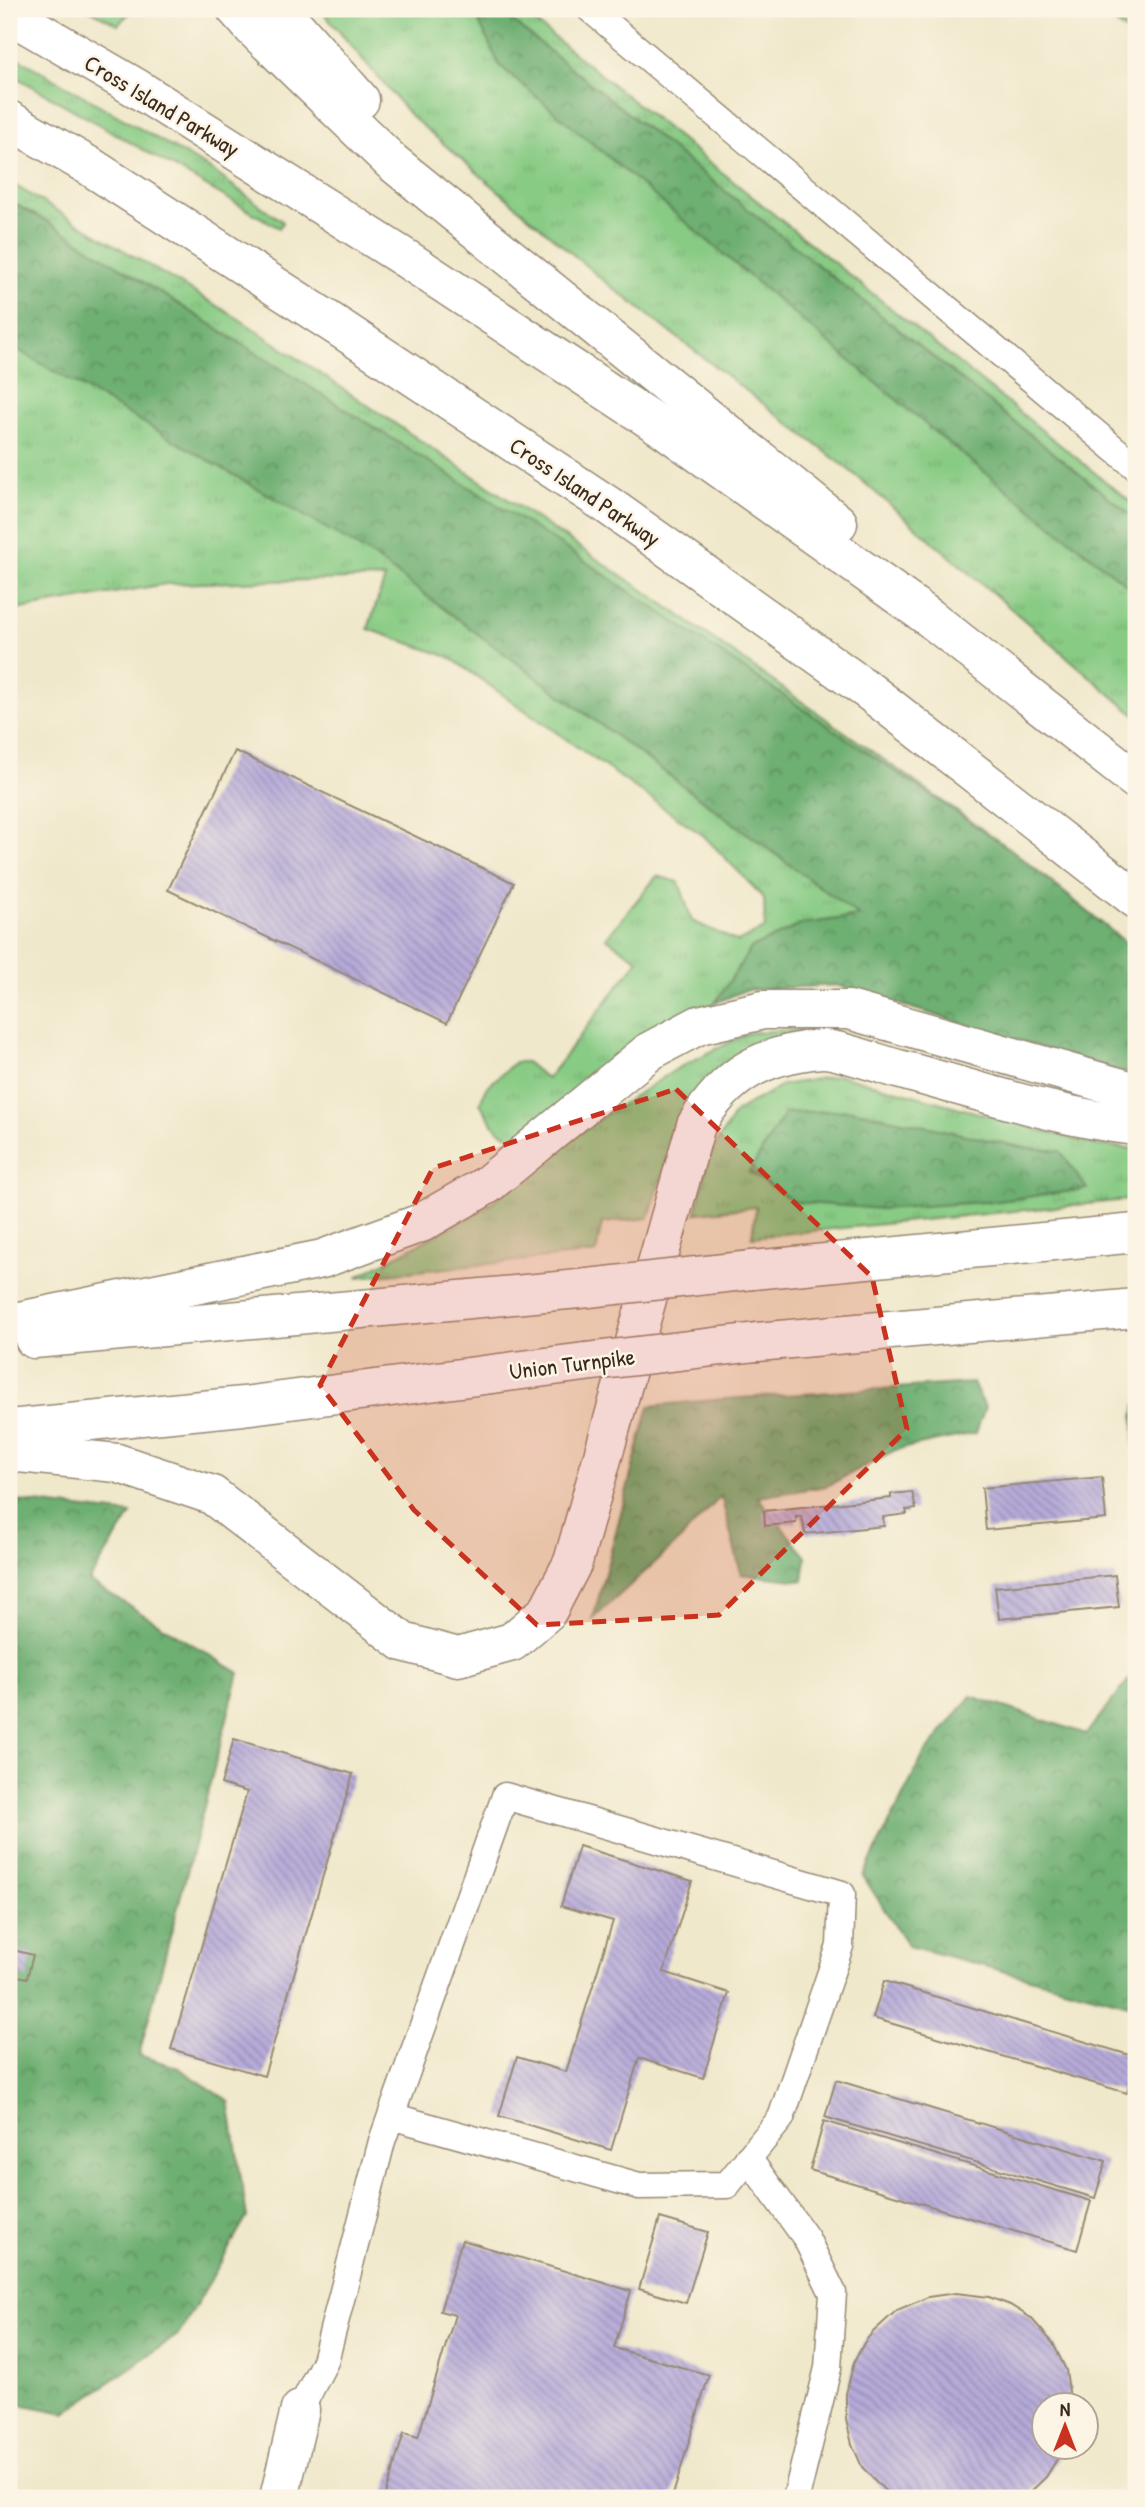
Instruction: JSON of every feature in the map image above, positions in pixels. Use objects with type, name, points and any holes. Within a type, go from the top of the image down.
[{"type":"main road","points":[[236,9],[251,27],[392,162],[890,565],[1136,779]]},
{"type":"main road","points":[[280,9],[405,152],[620,347]]},
{"type":"main road","name":"Cross Island Parkway","points":[[9,15],[138,89],[408,260],[669,432],[930,618],[1136,779]]},
{"type":"main road","name":"Cross Island Parkway","points":[[9,120],[91,167],[609,506],[859,684],[1136,899]]},
{"type":"main road","points":[[9,147],[91,189],[343,330]]},
{"type":"main road","points":[[9,1323],[322,1259],[421,1223],[487,1185],[650,1051],[699,1026],[763,1010],[849,1010],[1136,1092]]},
{"type":"main road","points":[[9,1452],[117,1463],[212,1495],[403,1642],[458,1657],[512,1642],[547,1612],[573,1562],[696,1125],[711,1100],[740,1073],[774,1058],[824,1049],[1070,1115],[1136,1126]]},
{"type":"main road","points":[[9,1342],[579,1289],[1136,1233]]},
{"type":"main road","name":"Union Turnpike","points":[[9,1429],[243,1406],[757,1342],[1136,1308]]},
{"type":"main road","points":[[279,2498],[300,2410]]},
{"type":"lane","points":[[590,9],[1136,467]]},
{"type":"lane","points":[[300,2410],[325,2361],[382,2141],[505,1796],[842,1894],[840,1946],[781,2118],[727,2185],[639,2186],[391,2116]]},
{"type":"lane","points":[[748,2158],[806,2238],[833,2292],[828,2368],[796,2498]]},
{"type":"highlighted area","points":[[676,1089],[872,1277],[907,1429],[719,1615],[537,1625],[414,1510],[320,1385],[433,1168]]},
{"type":"green space","points":[[88,9],[133,9],[118,25]]},
{"type":"green space","points":[[320,9],[519,9],[1136,506],[1136,716],[853,473],[604,281],[411,116]]},
{"type":"green space","points":[[473,9],[497,9],[1136,519],[1136,592],[943,439],[499,65]]},
{"type":"green space","points":[[1098,9],[1136,9],[1136,40]]},
{"type":"green space","points":[[9,53],[210,169],[283,222],[279,228],[9,73]]},
{"type":"green space","points":[[9,182],[239,319],[655,598],[1013,851],[1136,951],[1136,1076],[836,985],[745,990],[648,1033],[522,1137],[506,1134],[496,1128],[480,1103],[486,1088],[515,1062],[526,1062],[547,1079],[638,960],[606,938],[657,876],[679,882],[692,921],[738,942],[765,928],[764,898],[704,836],[449,657],[368,629],[385,578],[166,584],[9,611]]},
{"type":"green space","points":[[9,201],[45,220],[561,545],[1013,851],[1136,951],[1136,1076],[836,985],[745,990],[715,1003],[751,948],[802,924],[859,916],[367,552],[9,345]]},
{"type":"green space","points":[[800,1029],[802,1038],[686,1109],[648,1218],[602,1223],[596,1253],[357,1277],[479,1212],[591,1124],[678,1068],[748,1033]]},
{"type":"green space","points":[[840,1075],[1095,1145],[1136,1149],[1136,1199],[752,1237],[756,1207],[696,1213],[709,1155],[736,1112],[782,1085]]},
{"type":"green space","points":[[852,1110],[1021,1147],[1060,1151],[1087,1189],[998,1201],[881,1209],[795,1202],[749,1172],[785,1113]]},
{"type":"green space","points":[[973,1383],[985,1407],[976,1433],[895,1450],[827,1486],[758,1497],[806,1557],[803,1581],[741,1574],[721,1496],[683,1537],[593,1619],[649,1406]]},
{"type":"green space","points":[[1136,1403],[1136,2006],[908,1946],[863,1876],[923,1756],[971,1696],[1086,1734],[1134,1673]]},
{"type":"green space","points":[[9,1500],[131,1514],[89,1581],[239,1673],[139,2055],[178,2068],[229,2101],[247,2217],[179,2334],[65,2413],[9,2402]]},
{"type":"building","points":[[235,751],[514,883],[447,1023],[168,890]]},
{"type":"building","points":[[1102,1477],[1106,1519],[986,1530],[982,1488]]},
{"type":"building","points":[[912,1492],[916,1509],[906,1510],[907,1514],[883,1517],[884,1526],[805,1534],[802,1516],[796,1517],[796,1523],[765,1526],[764,1511],[891,1498],[891,1494]]},
{"type":"building","points":[[1115,1575],[1119,1607],[999,1619],[995,1587]]},
{"type":"building","points":[[234,1739],[353,1774],[264,2076],[171,2049],[247,1792],[221,1784]]},
{"type":"building","points":[[579,1846],[692,1881],[664,1972],[729,1993],[703,2078],[639,2058],[611,2150],[499,2116],[517,2057],[566,2072],[613,1921],[561,1906]]},
{"type":"building","points":[[9,1949],[33,1955],[27,1978],[9,1974]]},
{"type":"building","points":[[884,1981],[1136,2057],[1127,2093],[873,2018]]},
{"type":"building","points":[[836,2080],[1106,2161],[1095,2198],[825,2117]]},
{"type":"building","points":[[824,2121],[1091,2201],[1077,2250],[810,2170]]},
{"type":"building","points":[[660,2218],[708,2232],[686,2303],[639,2289]]},
{"type":"building","points":[[462,2240],[631,2291],[614,2348],[709,2375],[672,2498],[384,2498],[404,2433],[418,2437],[455,2315],[440,2311]]},
{"type":"building","points":[[956,2293],[989,2297],[1010,2305],[1031,2318],[1053,2343],[1066,2370],[1069,2392],[1030,2392],[1030,2462],[1055,2462],[1046,2477],[1024,2498],[892,2498],[862,2467],[846,2420],[846,2394],[854,2362],[872,2333],[897,2310],[928,2297]]}]
